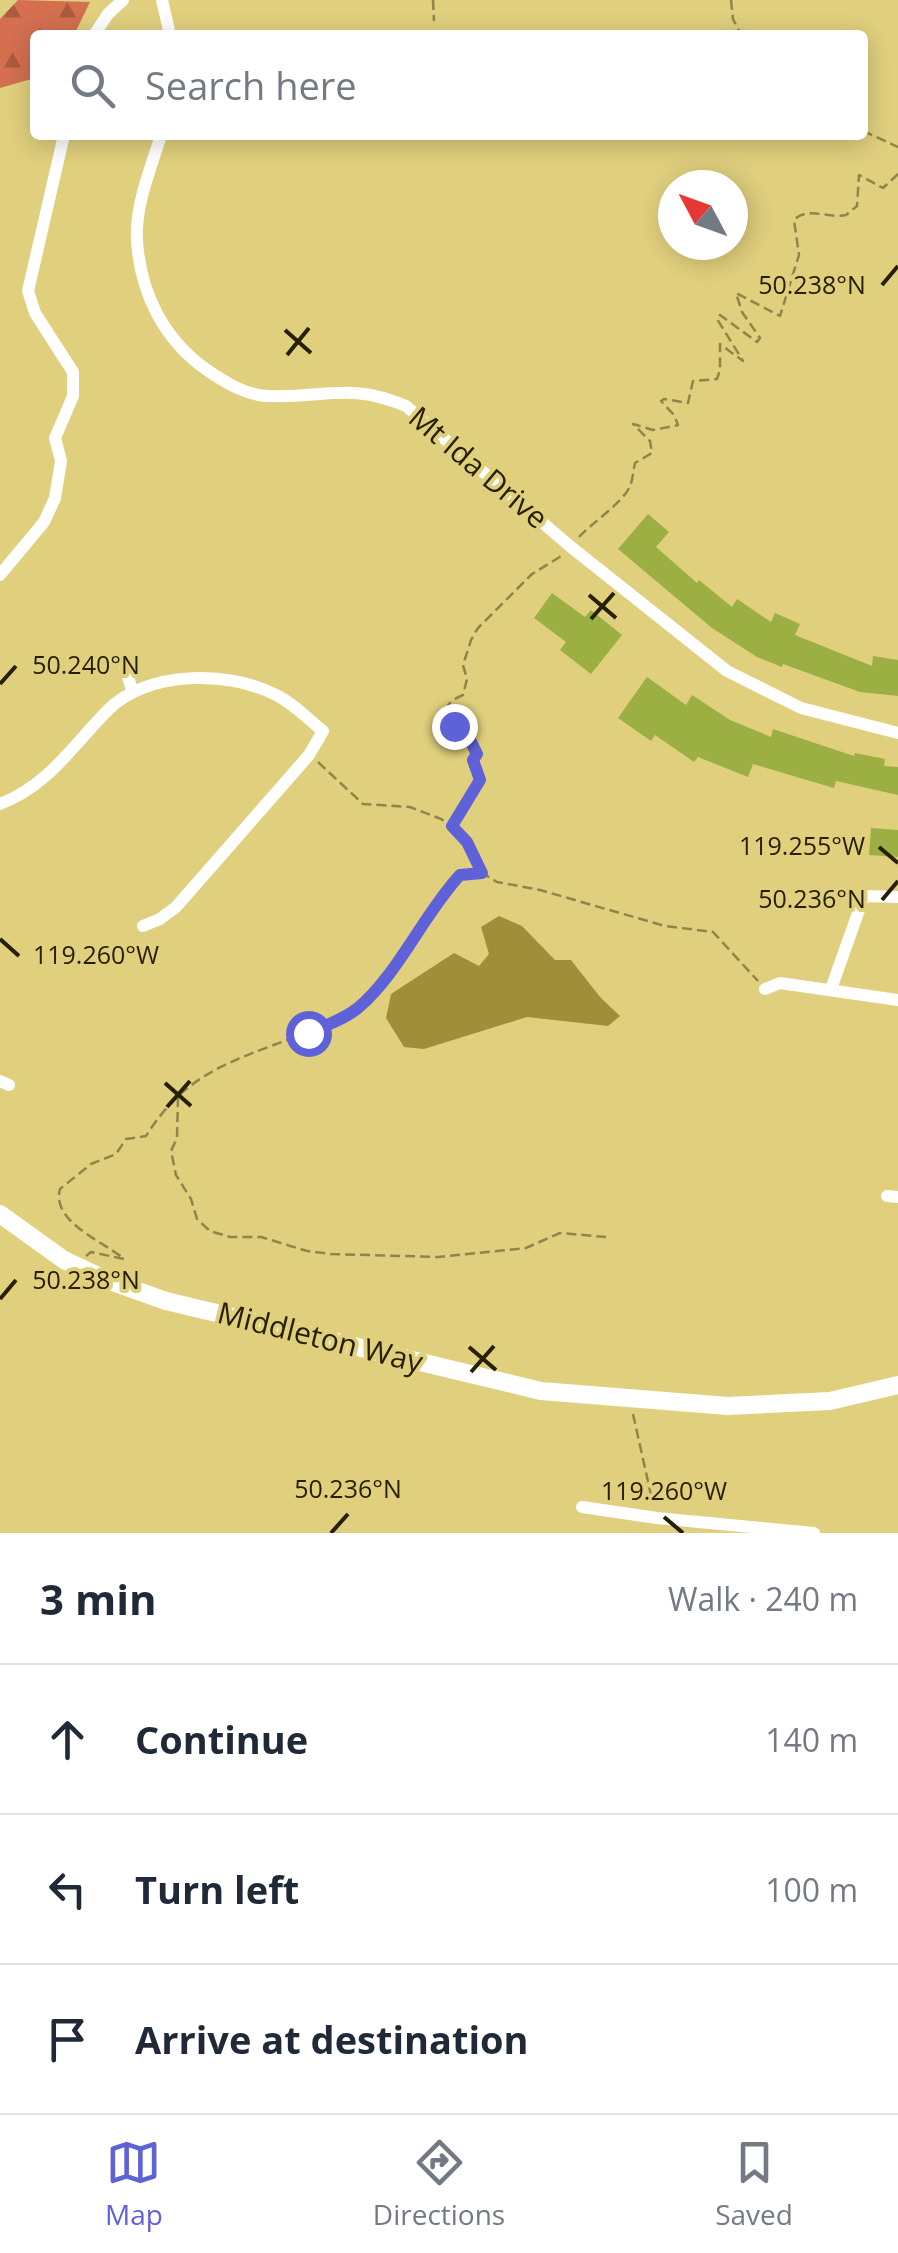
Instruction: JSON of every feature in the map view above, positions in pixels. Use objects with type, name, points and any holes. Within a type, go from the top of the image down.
[{"type":"street","points":[[97,30],[124,0]]},
{"type":"street","points":[[162,0],[169,30]]},
{"type":"street","points":[[0,575],[44,522],[55,498],[60,462],[54,438],[73,396],[73,372],[36,313],[28,291],[63,140]]},
{"type":"street","name":"Mt Ida Drive","points":[[159,140],[137,238],[146,294],[162,325],[186,355],[232,386],[267,397],[355,391],[378,394],[406,406],[727,671],[801,708],[898,733]]},
{"type":"street","points":[[124,667],[132,690]]},
{"type":"street","points":[[0,804],[24,796],[56,770],[111,706],[132,690],[149,684],[202,679],[240,682],[276,694],[323,731],[309,754],[176,906],[160,919],[142,926]]},
{"type":"street","points":[[831,989],[864,896],[898,898]]},
{"type":"street","points":[[765,989],[780,983],[898,1000]]},
{"type":"street","name":"Middleton Way","points":[[0,1214],[75,1265],[104,1280],[166,1301],[526,1388],[728,1406],[830,1402],[898,1384]]},
{"type":"street","points":[[582,1508],[814,1533]]},
{"type":"path","points":[[433,0],[434,21]]},
{"type":"path","points":[[731,0],[733,19],[739,30]]},
{"type":"path","points":[[868,133],[898,147]]},
{"type":"path","points":[[575,542],[620,500],[631,486],[635,463],[652,453],[650,441],[633,424],[652,430],[678,426],[661,401],[688,402],[693,381],[716,378],[720,370],[720,344],[742,362],[717,318],[720,315],[757,342],[760,338],[742,312],[736,293],[780,316],[799,256],[794,220],[798,215],[806,212],[846,216],[857,206],[859,176],[883,188],[898,174]]},
{"type":"path","points":[[452,826],[480,780],[473,760],[477,754],[445,708],[450,700],[464,695],[464,665],[471,640],[478,628],[532,574],[565,553]]},
{"type":"path","points":[[309,754],[363,804],[410,808],[452,826],[467,842],[482,873]]},
{"type":"path","points":[[75,1265],[92,1252],[124,1259],[66,1217],[58,1201],[60,1189],[90,1164],[116,1154],[126,1138],[146,1136],[155,1119],[178,1096],[218,1066],[337,1021],[358,1008],[390,972],[460,875],[482,873],[498,882],[665,926],[713,932],[765,989]]},
{"type":"path","points":[[178,1096],[177,1138],[171,1151],[176,1175],[191,1199],[197,1219],[210,1231],[230,1238],[261,1237],[331,1254],[438,1256],[526,1248],[560,1233],[606,1236]]},
{"type":"path","points":[[630,1398],[657,1518]]},
{"type":"green space","points":[[18,0],[90,2],[76,30],[30,30],[30,79],[0,88],[0,19]]},
{"type":"shaded area","points":[[499,916],[522,926],[555,960],[571,960],[620,1016],[608,1026],[527,1017],[424,1049],[404,1047],[386,1018],[391,994],[454,953],[479,966],[489,954],[481,927]]},
{"type":"building","points":[[648,514],[669,532],[656,547],[732,607],[737,599],[771,622],[775,613],[800,624],[795,635],[872,666],[873,656],[898,660],[898,696],[860,692],[783,664],[782,667],[757,657],[712,628],[618,549]]},
{"type":"building","points":[[552,593],[585,617],[591,610],[622,635],[591,674],[560,650],[566,642],[534,618]]},
{"type":"building","points":[[647,677],[686,705],[692,695],[730,720],[771,737],[773,729],[854,756],[855,753],[885,759],[884,766],[898,767],[898,795],[836,781],[834,788],[753,764],[748,777],[698,757],[694,762],[655,735],[651,741],[618,718]]},
{"type":"building","points":[[871,828],[898,830],[898,857],[869,855]]},
{"type":"route","points":[[308,1033],[358,1008],[390,972],[447,889],[460,875],[482,873],[467,842],[452,826],[480,780],[473,760],[477,754],[454,726]]}]
